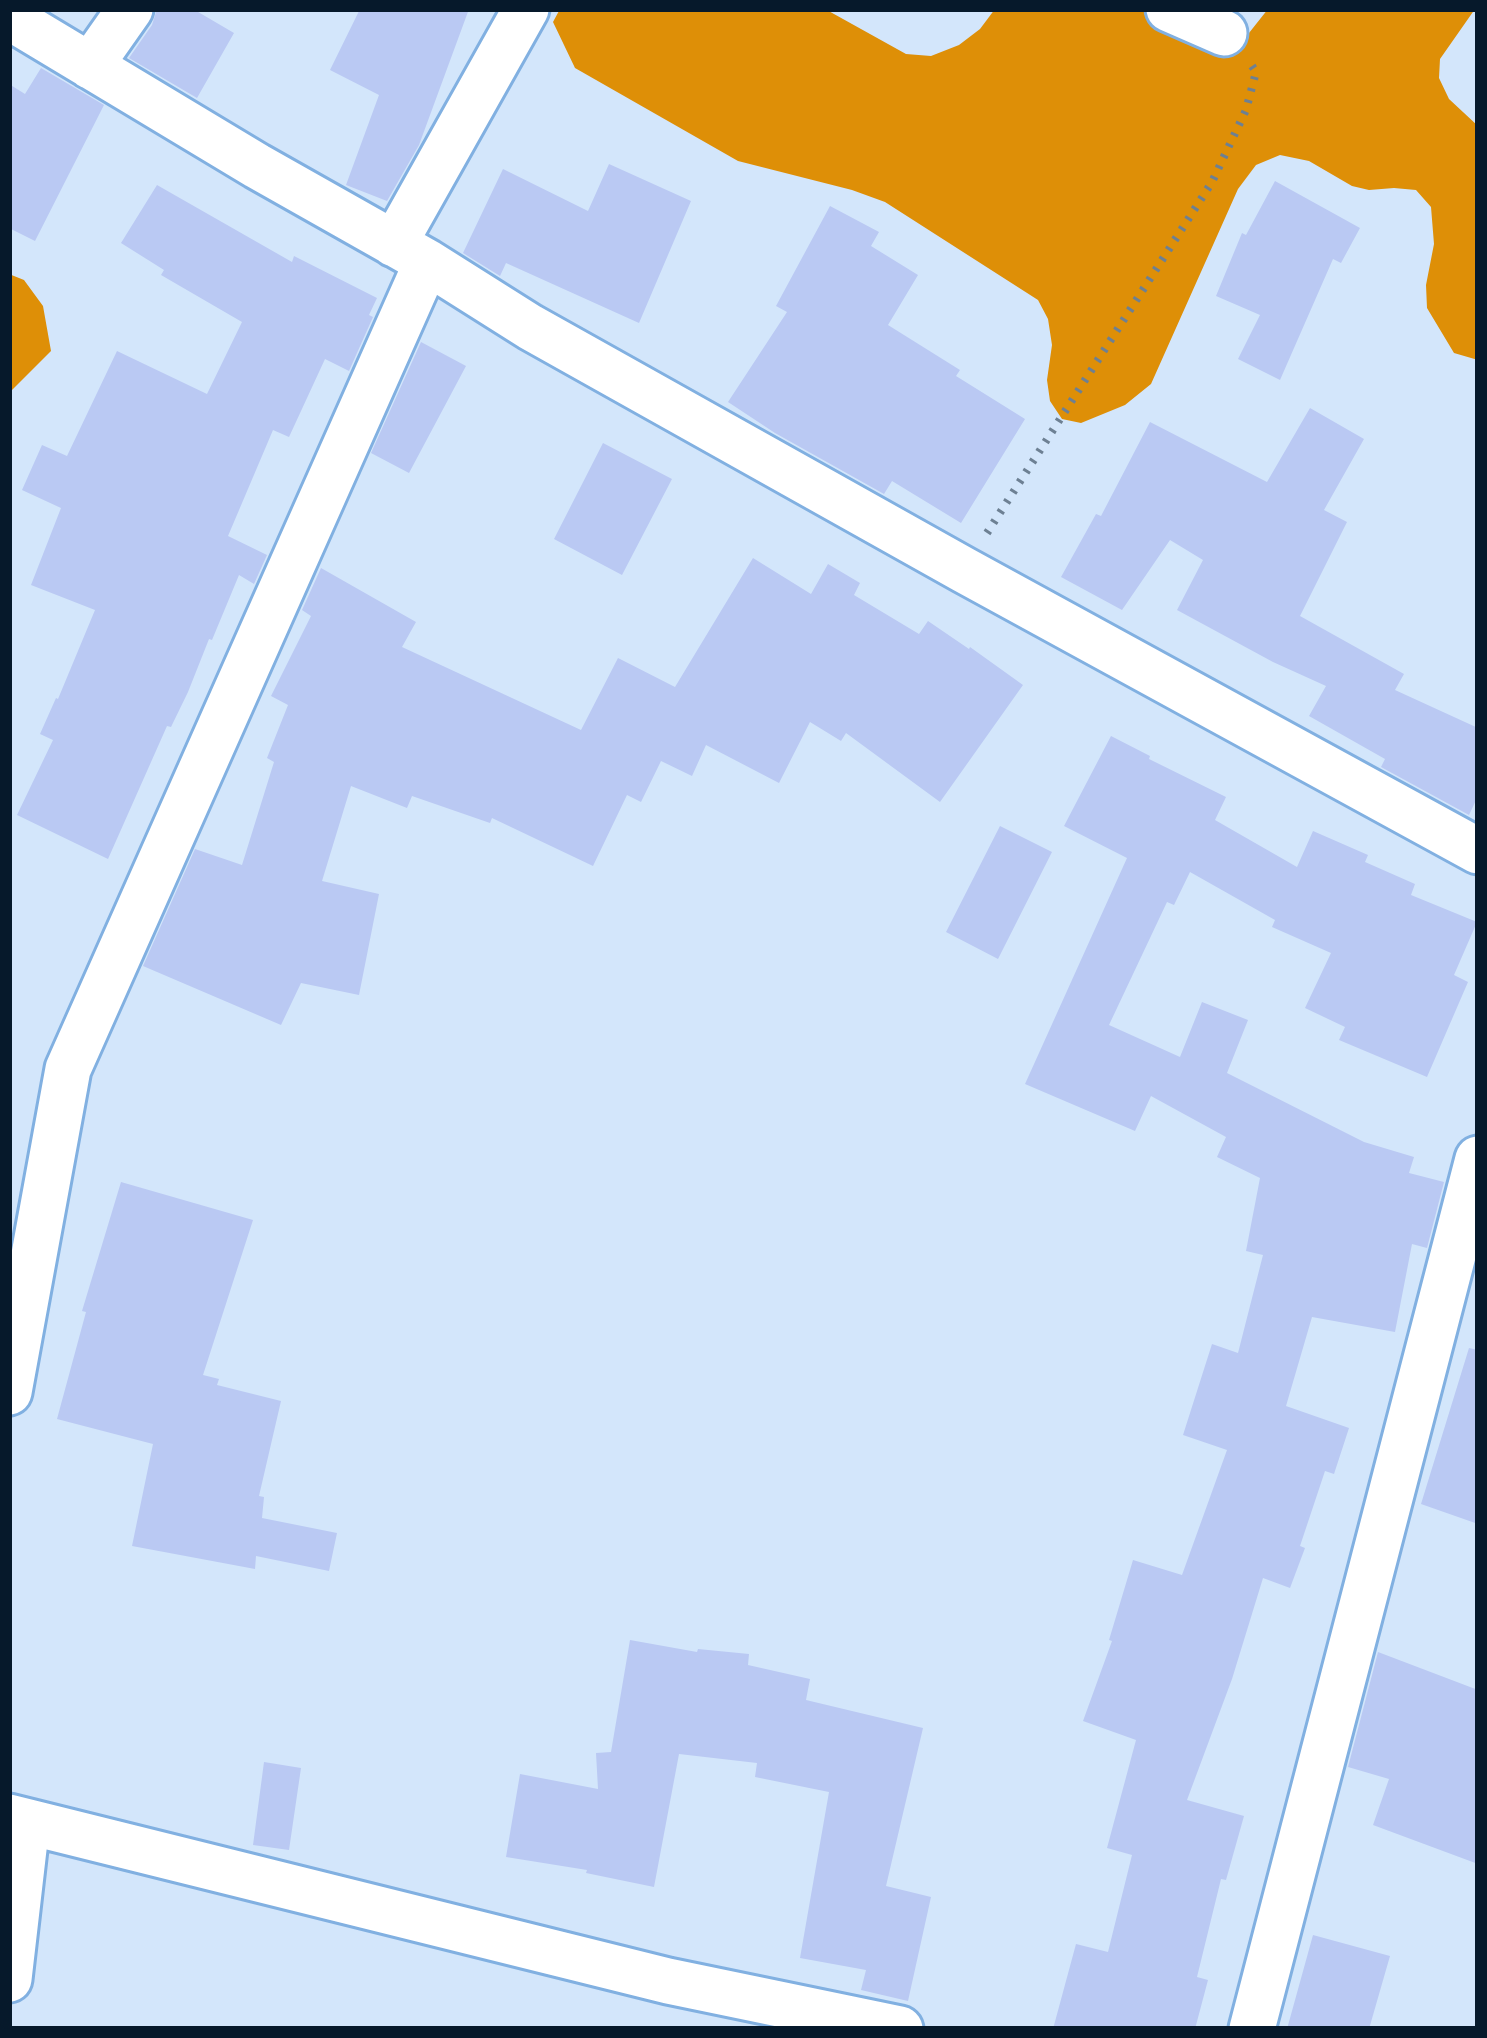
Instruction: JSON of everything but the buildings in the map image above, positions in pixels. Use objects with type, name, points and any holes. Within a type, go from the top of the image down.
[{"type":"street","points":[[90,66],[130,9]]},
{"type":"street","points":[[9,1392],[68,1069],[410,253],[526,9]]},
{"type":"street","points":[[1169,9],[1224,33]]},
{"type":"street","points":[[9,17],[530,327],[1478,851]]},
{"type":"street","points":[[1252,2029],[1478,1159]]},
{"type":"street","points":[[9,1979],[18,1820],[668,1981],[900,2029]]},
{"type":"path","points":[[964,569],[1212,182],[1246,110],[1256,72],[1224,33]]},
{"type":"shaded area","points":[[560,9],[825,9],[906,54],[931,56],[959,45],[995,9],[1169,9],[1238,37],[1249,33],[1268,9],[1475,9],[1440,59],[1439,78],[1449,99],[1478,126],[1478,360],[1454,353],[1427,308],[1434,244],[1431,207],[1416,190],[1352,186],[1309,161],[1280,155],[1256,165],[1238,189],[1151,384],[1125,405],[1081,423],[1062,419],[1050,401],[1047,380],[1052,345],[1048,319],[1038,300],[885,202],[738,161],[575,68],[553,22]]},
{"type":"shaded area","points":[[9,274],[24,280],[43,306],[51,351],[9,393]]}]
